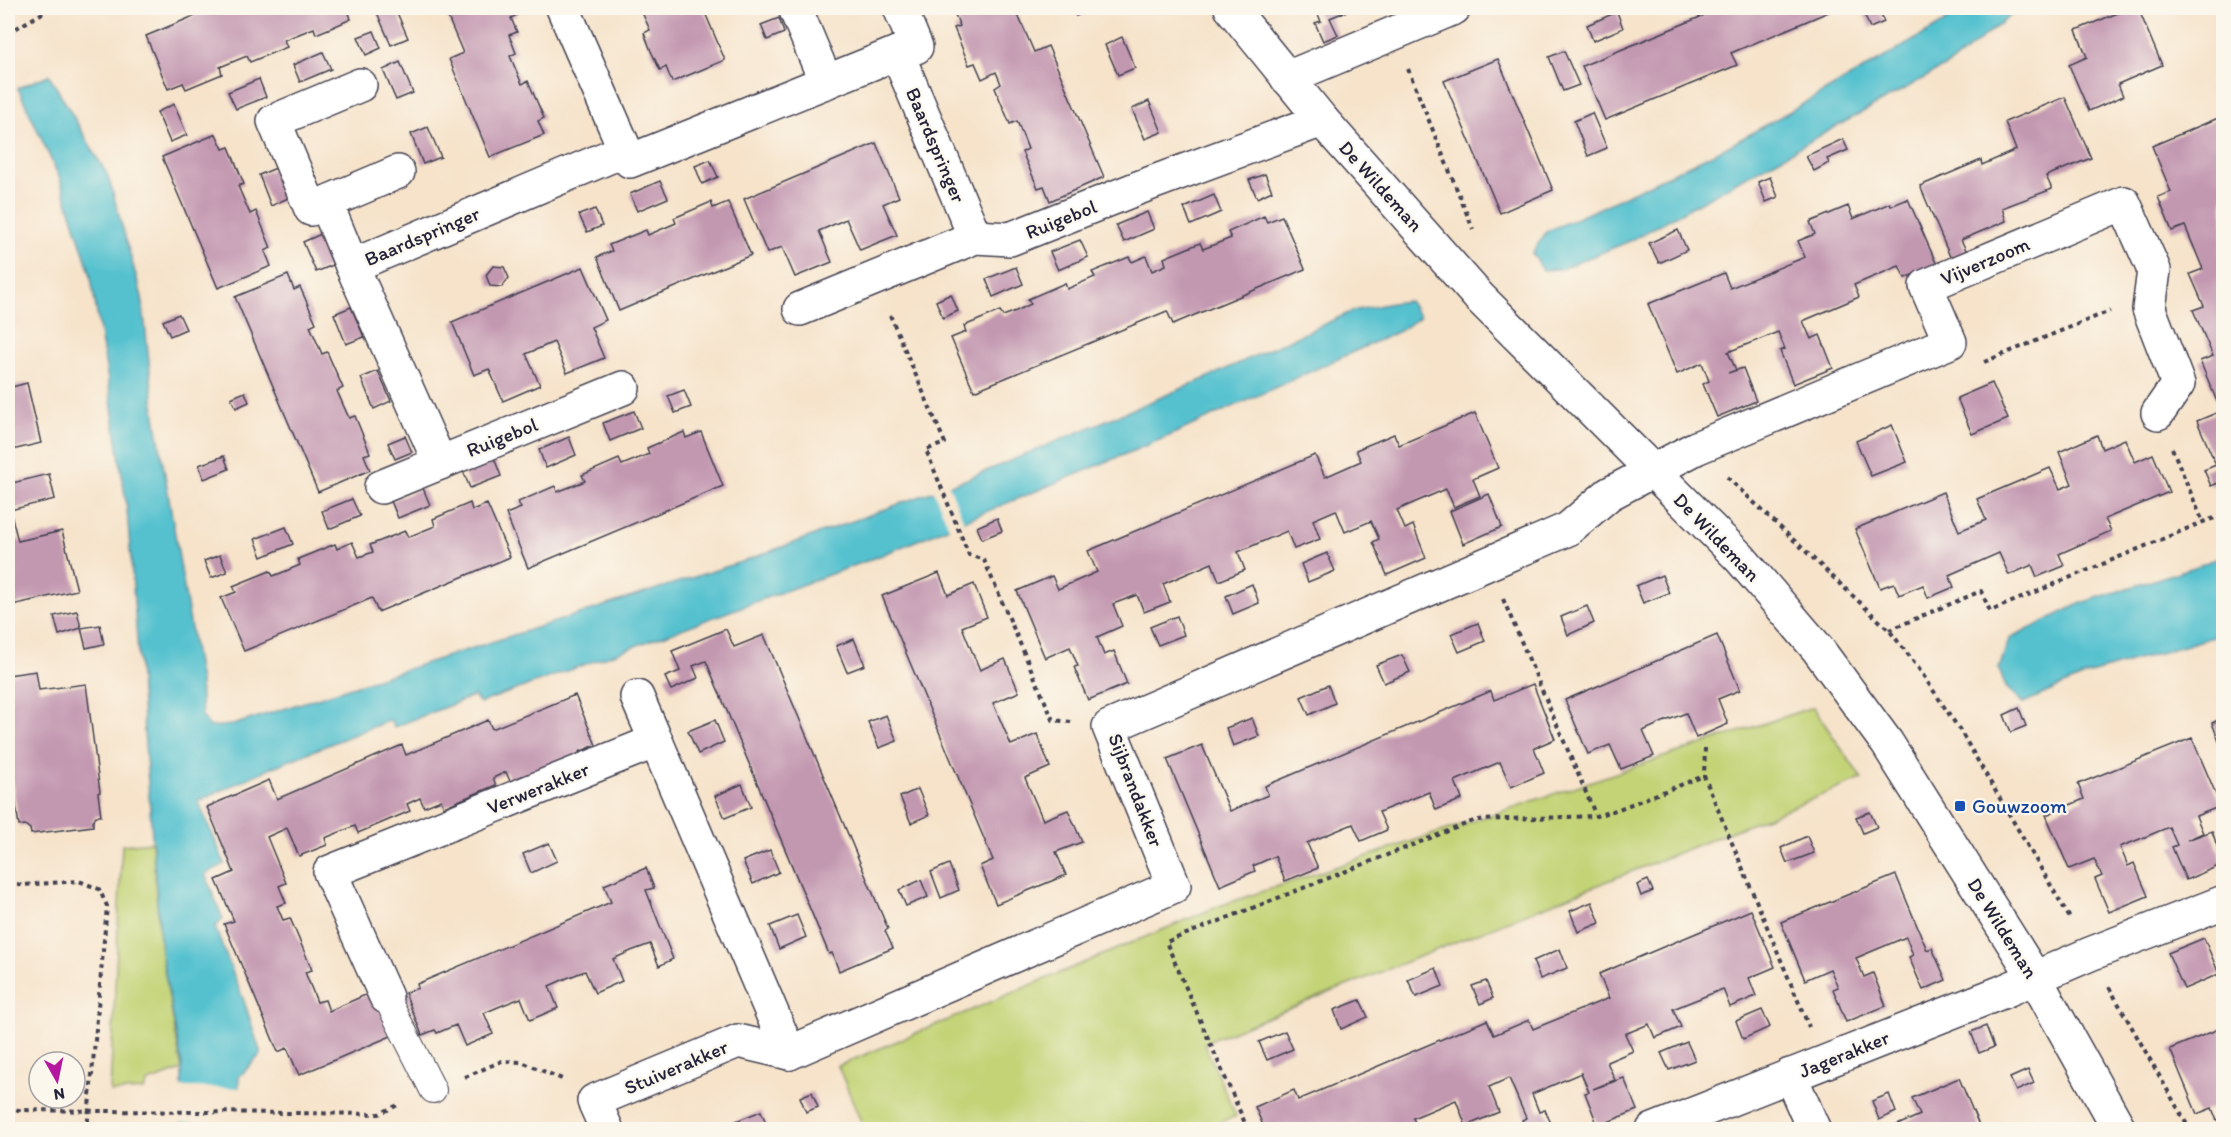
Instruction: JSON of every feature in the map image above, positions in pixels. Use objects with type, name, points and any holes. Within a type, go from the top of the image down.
[{"type":"street","points":[[563,8],[630,161],[916,47],[900,8]]},
{"type":"street","points":[[795,8],[826,81]]},
{"type":"street","name":"De Wildeman","points":[[1231,8],[1322,120],[1479,297],[1740,558],[1817,648],[1887,743],[2035,978],[2120,1130]]},
{"type":"street","points":[[1287,78],[1454,8]]},
{"type":"street","name":"Baardspringer","points":[[897,53],[975,237]]},
{"type":"street","points":[[360,85],[274,121],[311,209],[398,172]]},
{"type":"street","name":"Ruigebol","points":[[800,309],[975,237],[1010,239],[1138,188],[1322,120]]},
{"type":"street","name":"Baardspringer","points":[[440,463],[352,266],[625,150]]},
{"type":"street","points":[[326,203],[352,266]]},
{"type":"street","name":"Vijverzoom","points":[[1950,342],[1926,286],[2124,203],[2154,270],[2149,309],[2178,384],[2158,413]]},
{"type":"street","points":[[1651,470],[1696,448],[1950,342]]},
{"type":"street","name":"Ruigebol","points":[[381,487],[623,388]]},
{"type":"street","name":"Sijbrandakker","points":[[789,1053],[1174,886],[1109,727],[1568,529],[1609,494],[1651,470]]},
{"type":"street","points":[[637,697],[789,1053]]},
{"type":"street","name":"Verwerakker","points":[[433,1090],[386,997],[330,872],[656,741]]},
{"type":"street","points":[[2035,978],[2223,902]]},
{"type":"street","name":"Jagerakker","points":[[1653,1130],[2035,978]]},
{"type":"street","name":"Stuiverakker","points":[[607,1130],[594,1101],[738,1041],[789,1053]]},
{"type":"street","points":[[1790,1075],[1814,1130]]},
{"type":"path","points":[[8,33],[51,8]]},
{"type":"path","points":[[1393,33],[1477,238]]},
{"type":"path","points":[[875,278],[945,443],[926,450],[931,463],[969,555],[984,560],[1053,720],[1109,727]]},
{"type":"path","points":[[1950,342],[1962,371],[2151,295]]},
{"type":"path","points":[[2158,413],[2203,522]]},
{"type":"path","points":[[1888,630],[1981,591],[1990,611],[2223,515]]},
{"type":"path","points":[[1488,564],[1596,816]]},
{"type":"path","points":[[1705,748],[1704,776],[1823,1061]]},
{"type":"path","points":[[1248,1130],[1166,942],[1476,820],[1596,816],[1704,776]]},
{"type":"path","points":[[8,886],[79,881],[99,889],[107,906],[87,1130]]},
{"type":"path","points":[[8,1106],[18,1110],[246,1113]]},
{"type":"green space","points":[[1813,707],[1862,779],[1204,1043],[1236,1116],[1203,1129],[864,1129],[838,1066],[1219,906]]},
{"type":"green space","points":[[152,842],[161,952],[182,1070],[148,1082],[144,1090],[110,1092],[122,845]]},
{"type":"water","points":[[1963,8],[2020,8],[1951,63],[1630,241],[1561,269],[1543,270],[1532,253],[1547,231],[1727,147],[1940,25]]},
{"type":"water","points":[[49,75],[108,176],[142,297],[155,416],[200,682],[202,716],[210,727],[233,725],[744,561],[967,479],[1202,380],[1353,311],[1409,301],[1420,317],[1399,331],[1169,436],[872,559],[480,703],[474,696],[394,727],[390,720],[273,767],[198,801],[225,864],[205,874],[223,919],[215,927],[244,1001],[261,1054],[239,1077],[237,1129],[181,1129],[182,1065],[161,952],[127,509],[108,380],[90,272],[60,179],[18,88]]},
{"type":"water","points":[[2223,555],[2223,634],[2087,675],[2023,703],[2006,687],[1999,669],[2009,639],[2081,603],[2201,565]]},
{"type":"pier","points":[[948,483],[965,524],[950,530],[933,489]]},
{"type":"pier","points":[[179,1087],[242,1088],[241,1124],[178,1122]]},
{"type":"building","points":[[213,8],[362,8],[349,13],[351,19],[316,34],[314,28],[284,40],[287,47],[250,62],[247,56],[220,67],[222,74],[186,89],[183,83],[168,89],[146,36]]},
{"type":"building","points":[[375,8],[395,8],[408,38],[391,45]]},
{"type":"building","points":[[444,8],[514,8],[517,15],[511,18],[517,32],[509,35],[516,53],[510,56],[522,84],[528,81],[544,118],[538,121],[544,135],[490,157],[449,59],[463,53]]},
{"type":"building","points":[[640,8],[703,8],[725,60],[672,82],[666,67],[660,70],[651,51],[644,33],[650,30]]},
{"type":"building","points":[[952,8],[1015,8],[1034,52],[1048,46],[1104,177],[1050,201],[1044,186],[1038,188],[1022,152],[1028,149],[1017,121],[1010,124],[995,88],[1001,84],[996,72],[982,79],[975,63],[969,65],[954,28],[960,26]]},
{"type":"building","points":[[1073,8],[1096,8],[1076,16]]},
{"type":"building","points":[[1315,8],[1354,8],[1330,18],[1338,35],[1323,41],[1315,23],[1321,21]]},
{"type":"building","points":[[1710,8],[1838,8],[1731,53],[1737,65],[1605,120],[1582,66],[1712,12]]},
{"type":"building","points":[[1878,8],[1884,22],[1870,28],[1864,14]]},
{"type":"building","points":[[2130,8],[2138,8],[2162,65],[2118,84],[2123,96],[2089,111],[2069,65],[2087,57],[2076,30]]},
{"type":"building","points":[[1617,12],[1623,28],[1593,41],[1587,25]]},
{"type":"building","points":[[779,18],[784,33],[767,40],[761,25]]},
{"type":"building","points":[[374,31],[381,48],[366,55],[358,37]]},
{"type":"building","points":[[1122,37],[1135,68],[1118,75],[1105,45]]},
{"type":"building","points":[[1564,51],[1579,85],[1563,91],[1549,57]]},
{"type":"building","points":[[323,52],[331,69],[300,82],[293,65]]},
{"type":"building","points":[[1498,59],[1553,190],[1500,213],[1444,81]]},
{"type":"building","points":[[400,62],[413,93],[396,100],[383,70]]},
{"type":"building","points":[[259,79],[266,97],[236,109],[228,92]]},
{"type":"building","points":[[2065,97],[2091,158],[2046,176],[2052,189],[2002,208],[2006,221],[1961,240],[1967,252],[1951,259],[1920,186],[1981,160],[1982,165],[2016,150],[2005,122]]},
{"type":"building","points":[[1149,101],[1162,132],[1145,139],[1132,109]]},
{"type":"building","points":[[174,104],[187,135],[170,142],[157,112]]},
{"type":"building","points":[[1592,113],[1607,148],[1588,156],[1574,121]]},
{"type":"building","points":[[2223,116],[2223,481],[2211,486],[2204,470],[2216,465],[2197,421],[2221,411],[2200,361],[2213,356],[2193,310],[2204,306],[2190,274],[2203,269],[2185,226],[2172,231],[2158,197],[2171,192],[2152,146]]},
{"type":"building","points":[[428,127],[441,157],[423,164],[411,134]]},
{"type":"building","points":[[216,134],[223,149],[229,147],[244,184],[238,186],[250,214],[256,211],[271,248],[265,251],[271,266],[218,288],[162,157]]},
{"type":"building","points":[[1843,139],[1848,150],[1827,159],[1829,163],[1814,171],[1806,156]]},
{"type":"building","points":[[876,143],[899,197],[883,204],[897,235],[860,250],[846,219],[819,231],[832,262],[795,277],[782,247],[767,253],[744,199]]},
{"type":"building","points":[[710,160],[718,177],[702,184],[695,166]]},
{"type":"building","points":[[276,168],[288,198],[271,206],[259,175]]},
{"type":"building","points":[[1265,174],[1272,191],[1257,198],[1249,180]]},
{"type":"building","points":[[1770,177],[1778,197],[1766,202],[1758,182]]},
{"type":"building","points":[[660,181],[668,198],[637,211],[630,194]]},
{"type":"building","points":[[1214,195],[1221,212],[1191,225],[1184,208]]},
{"type":"building","points":[[1908,199],[1937,265],[1905,278],[1899,266],[1854,285],[1859,297],[1803,321],[1811,339],[1820,335],[1833,368],[1793,384],[1780,351],[1785,349],[1778,332],[1728,352],[1736,370],[1728,373],[1743,368],[1756,401],[1717,417],[1703,384],[1709,381],[1702,363],[1677,374],[1648,304],[1724,273],[1730,288],[1805,257],[1798,241],[1815,234],[1810,222],[1848,206],[1853,219],[1890,203],[1891,206]]},
{"type":"building","points":[[711,202],[713,208],[728,202],[751,255],[619,311],[597,257],[612,251],[609,245],[646,230],[648,235],[676,223],[674,218]]},
{"type":"building","points":[[595,209],[602,226],[587,232],[579,215]]},
{"type":"building","points":[[1147,212],[1154,229],[1124,242],[1116,225]]},
{"type":"building","points":[[1264,216],[1267,222],[1282,216],[1305,269],[1173,324],[1167,311],[974,391],[951,338],[966,332],[964,326],[1000,311],[1003,316],[1016,311],[1031,304],[1028,299],[1065,283],[1067,289],[1095,277],[1092,272],[1129,257],[1132,262],[1146,256],[1152,271],[1166,265],[1164,258],[1200,243],[1203,249],[1231,238],[1228,232]]},
{"type":"building","points":[[1678,230],[1687,250],[1659,263],[1649,243]]},
{"type":"building","points":[[321,234],[333,265],[316,272],[303,242]]},
{"type":"building","points":[[1080,240],[1088,257],[1058,270],[1050,252]]},
{"type":"building","points":[[493,266],[504,267],[509,278],[502,287],[490,286],[486,275]]},
{"type":"building","points":[[583,267],[606,320],[591,327],[604,358],[567,373],[554,342],[526,354],[540,385],[503,401],[489,369],[474,375],[452,322]]},
{"type":"building","points":[[1016,267],[1023,284],[993,297],[986,279]]},
{"type":"building","points":[[288,275],[294,290],[300,287],[316,323],[310,326],[322,354],[327,352],[343,388],[337,391],[349,418],[355,416],[370,453],[364,455],[370,470],[318,492],[235,297]]},
{"type":"building","points":[[951,294],[958,311],[943,318],[936,301]]},
{"type":"building","points":[[351,307],[364,337],[346,344],[334,314]]},
{"type":"building","points":[[179,314],[186,329],[170,336],[163,321]]},
{"type":"building","points":[[378,371],[391,401],[374,409],[361,378]]},
{"type":"building","points":[[27,383],[41,443],[8,451],[8,388]]},
{"type":"building","points":[[1992,383],[2008,419],[1972,434],[1957,398]]},
{"type":"building","points":[[684,390],[691,407],[675,413],[668,396]]},
{"type":"building","points":[[245,392],[249,402],[236,408],[231,398]]},
{"type":"building","points":[[634,411],[641,428],[610,441],[603,423]]},
{"type":"building","points":[[1475,413],[1498,468],[1473,479],[1480,496],[1454,507],[1446,489],[1397,510],[1405,529],[1413,525],[1426,558],[1387,575],[1373,542],[1379,539],[1371,521],[1345,532],[1336,510],[1313,520],[1320,539],[1294,549],[1287,531],[1238,552],[1245,570],[1219,581],[1212,563],[1163,584],[1170,602],[1144,612],[1137,595],[1113,604],[1122,626],[1097,637],[1104,655],[1114,651],[1127,684],[1088,700],[1074,667],[1078,666],[1070,647],[1045,658],[1017,591],[1052,576],[1058,589],[1097,572],[1088,551],[1315,455],[1325,477],[1361,461],[1356,450],[1394,434],[1399,445]]},
{"type":"building","points":[[1892,425],[1907,462],[1871,476],[1856,441]]},
{"type":"building","points":[[684,432],[686,438],[701,432],[723,486],[528,568],[506,514],[521,508],[518,502],[555,486],[557,492],[585,481],[582,475],[619,459],[622,465],[649,454],[647,448]]},
{"type":"building","points":[[2097,435],[2102,449],[2125,439],[2135,462],[2153,454],[2169,492],[2105,519],[2111,531],[2059,554],[2064,566],[2037,577],[2032,565],[2009,575],[1999,553],[1949,575],[1954,587],[1928,598],[1923,585],[1899,595],[1894,583],[1880,588],[1855,529],[1943,492],[1959,531],[1986,520],[1977,499],[2050,468],[2060,489],[2072,484],[2059,452]]},
{"type":"building","points":[[405,436],[412,452],[395,459],[388,443]]},
{"type":"building","points":[[569,437],[576,455],[546,468],[539,450]]},
{"type":"building","points":[[224,456],[229,469],[204,479],[199,465]]},
{"type":"building","points":[[494,458],[501,476],[470,488],[463,471]]},
{"type":"building","points":[[49,474],[55,499],[10,510],[18,541],[62,531],[77,590],[8,606],[8,484]]},
{"type":"building","points":[[423,488],[430,505],[398,518],[391,501]]},
{"type":"building","points":[[1489,494],[1502,527],[1463,544],[1450,511]]},
{"type":"building","points":[[352,499],[360,516],[329,529],[322,511]]},
{"type":"building","points":[[470,503],[472,510],[487,504],[510,557],[378,612],[372,598],[244,651],[221,598],[236,592],[233,586],[270,571],[273,576],[286,571],[300,565],[298,559],[335,544],[337,549],[352,542],[359,557],[373,552],[370,545],[405,531],[408,537],[435,526],[433,519]]},
{"type":"building","points":[[997,518],[1002,531],[982,539],[977,527]]},
{"type":"building","points":[[286,527],[293,544],[262,557],[255,539]]},
{"type":"building","points":[[1327,553],[1335,571],[1308,582],[1301,564]]},
{"type":"building","points":[[220,555],[227,572],[211,578],[204,561]]},
{"type":"building","points":[[939,573],[948,595],[974,584],[987,617],[962,627],[971,649],[980,670],[1005,659],[1019,692],[993,703],[1011,745],[1037,734],[1050,767],[1025,778],[1043,820],[1068,810],[1082,842],[1056,852],[1066,875],[996,904],[980,866],[993,860],[882,596]]},
{"type":"building","points":[[1662,575],[1669,593],[1643,603],[1636,586]]},
{"type":"building","points":[[1252,584],[1259,603],[1233,614],[1226,596]]},
{"type":"building","points":[[1587,606],[1594,623],[1568,635],[1561,617]]},
{"type":"building","points":[[77,611],[81,628],[59,635],[54,616]]},
{"type":"building","points":[[1177,616],[1184,635],[1158,645],[1150,627]]},
{"type":"building","points":[[1478,623],[1485,641],[1459,652],[1451,634]]},
{"type":"building","points":[[100,625],[104,644],[86,648],[81,628]]},
{"type":"building","points":[[726,629],[734,647],[764,635],[888,929],[885,931],[893,948],[839,971],[832,953],[829,954],[706,661],[693,666],[698,678],[671,690],[665,677],[680,671],[672,651]]},
{"type":"building","points":[[1717,635],[1740,690],[1718,699],[1728,724],[1696,738],[1686,713],[1663,722],[1643,731],[1654,756],[1621,769],[1610,745],[1588,754],[1565,700]]},
{"type":"building","points":[[854,639],[865,665],[847,672],[836,646]]},
{"type":"building","points":[[1402,655],[1410,672],[1384,683],[1376,665]]},
{"type":"building","points":[[36,671],[39,690],[86,684],[100,792],[98,793],[101,816],[96,816],[93,826],[31,834],[30,829],[25,825],[19,826],[9,759],[11,759],[8,732],[8,675]]},
{"type":"building","points":[[1533,684],[1555,739],[1534,748],[1544,773],[1511,787],[1500,762],[1455,781],[1462,799],[1436,810],[1429,792],[1379,812],[1387,830],[1361,841],[1353,824],[1307,843],[1318,868],[1285,881],[1275,856],[1253,866],[1255,871],[1220,886],[1167,759],[1202,745],[1230,811],[1268,795],[1265,786],[1491,691],[1494,700]]},
{"type":"building","points":[[1328,685],[1335,703],[1309,715],[1301,697]]},
{"type":"building","points":[[575,695],[596,745],[579,752],[582,759],[530,782],[527,774],[510,781],[506,772],[493,778],[496,785],[444,807],[441,800],[424,807],[420,798],[407,804],[410,811],[358,833],[355,826],[325,838],[327,845],[299,856],[287,828],[267,837],[286,883],[279,886],[286,903],[277,906],[283,920],[290,918],[312,970],[305,972],[317,1002],[325,1000],[329,1011],[372,992],[391,1036],[299,1075],[287,1048],[278,1052],[224,924],[234,921],[216,880],[234,872],[207,807],[269,780],[277,799],[402,745],[406,755],[488,720],[492,729]]},
{"type":"building","points":[[2019,708],[2026,726],[2011,732],[2004,715]]},
{"type":"building","points":[[886,715],[897,741],[879,748],[868,722]]},
{"type":"building","points":[[1252,718],[1259,736],[1233,746],[1226,728]]},
{"type":"building","points":[[2223,718],[2223,752],[2212,723]]},
{"type":"building","points":[[715,720],[724,742],[698,754],[688,731]]},
{"type":"building","points":[[2192,738],[2221,806],[2196,816],[2203,833],[2187,840],[2212,831],[2223,864],[2186,880],[2172,847],[2177,845],[2169,827],[2120,847],[2128,866],[2134,863],[2148,896],[2109,912],[2095,879],[2102,876],[2094,859],[2069,869],[2046,815],[2084,799],[2078,784]]},
{"type":"building","points":[[742,784],[751,807],[725,818],[715,796]]},
{"type":"building","points":[[918,789],[929,815],[911,823],[900,797]]},
{"type":"building","points":[[1870,812],[1877,827],[1863,833],[1856,817]]},
{"type":"building","points":[[1807,836],[1814,853],[1787,863],[1781,848]]},
{"type":"building","points":[[549,843],[557,861],[531,873],[523,854]]},
{"type":"building","points":[[770,850],[779,872],[753,884],[743,861]]},
{"type":"building","points":[[949,864],[959,890],[941,898],[931,872]]},
{"type":"building","points":[[646,868],[654,888],[646,890],[673,959],[659,966],[650,944],[631,951],[613,959],[622,981],[595,993],[585,971],[567,978],[549,986],[558,1008],[530,1020],[521,998],[503,1005],[484,1013],[493,1034],[465,1046],[456,1025],[437,1033],[435,1030],[422,1035],[405,993],[418,988],[417,984],[611,902],[604,885]]},
{"type":"building","points":[[1896,875],[1927,950],[1932,948],[1946,980],[1923,990],[1909,957],[1913,955],[1906,937],[1856,958],[1864,977],[1873,973],[1886,1006],[1846,1022],[1833,989],[1838,987],[1830,969],[1805,980],[1781,922]]},
{"type":"building","points":[[921,880],[928,897],[906,906],[899,890]]},
{"type":"building","points":[[1648,880],[1653,891],[1641,896],[1637,885]]},
{"type":"building","points":[[1592,902],[1600,923],[1578,932],[1570,911]]},
{"type":"building","points":[[1751,910],[1775,967],[1749,978],[1756,996],[1730,1007],[1723,989],[1673,1009],[1681,1027],[1655,1038],[1649,1024],[1625,1034],[1633,1051],[1607,1062],[1615,1080],[1593,1089],[1624,1078],[1637,1110],[1598,1126],[1585,1093],[1589,1092],[1581,1073],[1532,1094],[1539,1112],[1545,1110],[1554,1130],[1527,1130],[1522,1120],[1526,1118],[1509,1078],[1489,1087],[1499,1112],[1466,1126],[1456,1100],[1413,1118],[1418,1130],[1265,1130],[1255,1107],[1294,1090],[1298,1100],[1487,1020],[1494,1035],[1529,1020],[1533,1029],[1609,998],[1599,974]]},
{"type":"building","points":[[797,915],[806,937],[779,949],[770,926]]},
{"type":"building","points":[[2204,938],[2219,974],[2184,989],[2168,953]]},
{"type":"building","points":[[1560,949],[1567,968],[1540,979],[1533,961]]},
{"type":"building","points":[[1436,968],[1443,986],[1416,997],[1408,980]]},
{"type":"building","points":[[1486,981],[1493,998],[1480,1004],[1472,986]]},
{"type":"building","points":[[1360,1000],[1368,1017],[1341,1029],[1334,1010]]},
{"type":"building","points":[[1762,1010],[1770,1027],[1743,1039],[1736,1021]]},
{"type":"building","points":[[1986,1026],[1994,1047],[1979,1053],[1971,1032]]},
{"type":"building","points":[[2221,1028],[2223,1034],[2223,1119],[2217,1121],[2212,1108],[2197,1114],[2170,1049]]},
{"type":"building","points":[[1285,1031],[1293,1049],[1267,1060],[1259,1042]]},
{"type":"building","points":[[1687,1042],[1695,1060],[1669,1070],[1661,1053]]},
{"type":"building","points":[[2028,1070],[2034,1083],[2016,1091],[2010,1078]]},
{"type":"building","points":[[1959,1078],[1981,1130],[1886,1130],[1920,1115],[1912,1098]]},
{"type":"building","points":[[812,1092],[818,1107],[806,1112],[800,1097]]},
{"type":"building","points":[[1889,1094],[1896,1112],[1879,1120],[1872,1101]]},
{"type":"building","points":[[761,1111],[769,1130],[716,1130],[716,1129]]},
{"type":"place","name":"Gouwzoom","points":[[1960,806]]}]
